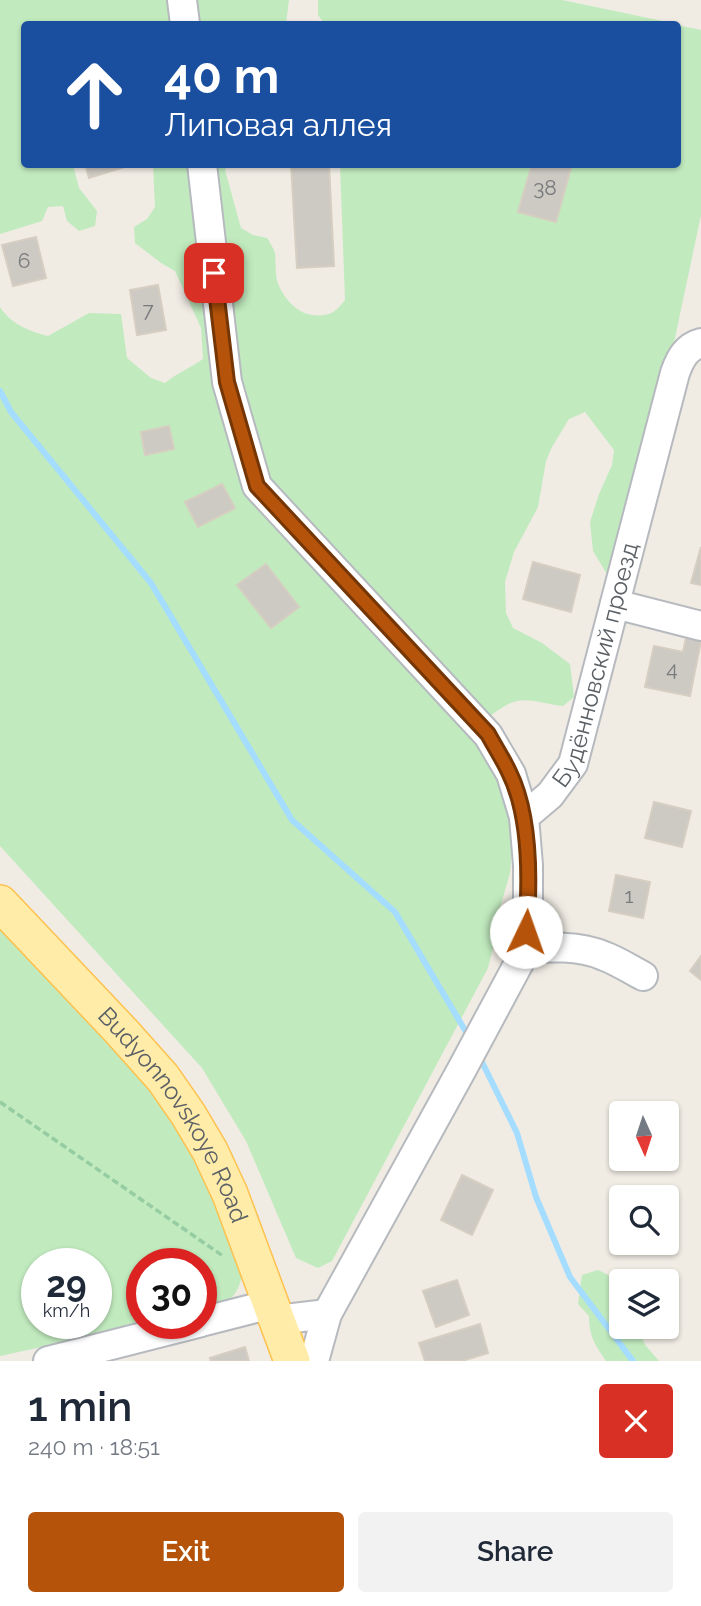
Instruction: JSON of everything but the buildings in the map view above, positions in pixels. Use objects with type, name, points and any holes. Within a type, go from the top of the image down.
[{"type":"main road","name":"Budyonnovskoye Road","points":[[0,903],[163,1078],[188,1114],[210,1151],[230,1194],[292,1361]]},
{"type":"street","points":[[182,0],[185,21]]},
{"type":"street","points":[[202,168],[227,382],[257,486],[488,734],[511,774],[524,817],[528,903],[520,961],[327,1314],[314,1361]]},
{"type":"street","name":"Будённовский проезд","points":[[524,817],[550,795],[573,764],[675,373],[681,357],[694,345],[701,343]]},
{"type":"street","points":[[615,604],[701,626]]},
{"type":"street","points":[[522,949],[579,949],[603,956],[643,976]]},
{"type":"street","points":[[217,1320],[274,1312],[327,1314]]},
{"type":"street","points":[[48,1361],[136,1339]]},
{"type":"path","points":[[0,1102],[230,1261]]},
{"type":"green space","points":[[0,0],[289,0],[286,21],[21,21],[21,168],[74,168],[79,188],[97,211],[95,226],[79,231],[67,221],[63,206],[48,207],[42,221],[0,234]]},
{"type":"green space","points":[[318,0],[562,0],[663,21],[323,21],[318,15]]},
{"type":"green space","points":[[681,26],[701,30],[701,215],[675,338],[608,576],[593,551],[590,522],[612,465],[614,450],[585,412],[569,419],[552,447],[546,461],[538,507],[514,552],[505,582],[506,613],[513,628],[542,643],[570,664],[574,697],[563,706],[517,701],[487,718],[508,793],[513,841],[510,873],[493,932],[493,948],[488,968],[332,1261],[318,1268],[296,1258],[246,1141],[202,1068],[0,846],[0,307],[9,318],[21,326],[48,336],[89,313],[121,314],[127,358],[151,378],[165,383],[203,359],[201,328],[175,271],[135,243],[134,227],[147,219],[155,207],[153,168],[226,168],[241,228],[253,235],[267,238],[275,253],[277,281],[290,303],[306,314],[327,315],[345,300],[340,168],[681,168]]},
{"type":"green space","points":[[0,925],[164,1102],[204,1172],[244,1266],[236,1292],[217,1306],[217,1248],[126,1248],[126,1329],[112,1332],[112,1248],[21,1248],[21,1339],[78,1339],[0,1356]]},
{"type":"green space","points":[[598,1270],[609,1276],[609,1339],[642,1339],[659,1361],[606,1361],[591,1335],[589,1316],[578,1304],[582,1275]]},
{"type":"waterway","points":[[0,391],[11,412],[151,583],[292,820],[395,912],[469,1037]]},
{"type":"waterway","points":[[479,1056],[517,1133],[536,1197],[570,1277],[633,1361]]},
{"type":"route","points":[[214,273],[227,382],[257,486],[488,734],[511,774],[524,817],[528,865],[526,932]]}]
